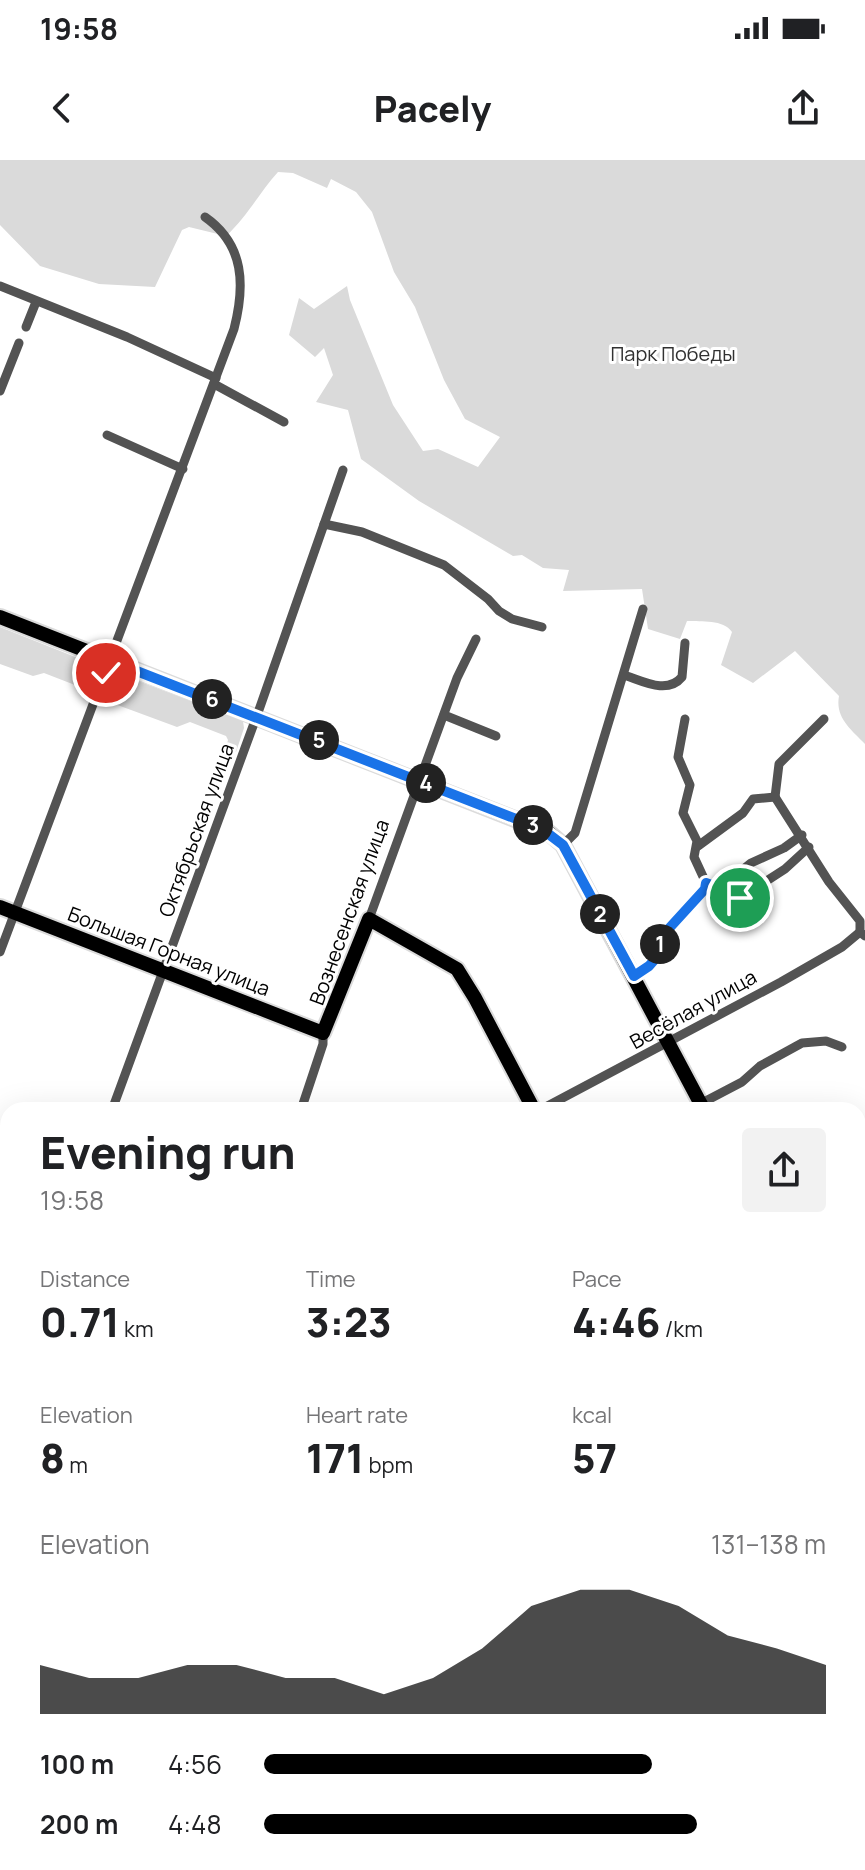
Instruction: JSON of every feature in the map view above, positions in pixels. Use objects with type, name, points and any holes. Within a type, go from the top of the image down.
[{"type":"main road","points":[[0,617],[535,825],[563,845],[699,1102]]},
{"type":"main road","name":"Большая Горная улица","points":[[0,907],[323,1033]]},
{"type":"main road","points":[[369,919],[457,969],[533,1102]]},
{"type":"main road","name":"Вознесенская улица","points":[[323,1033],[369,919]]},
{"type":"street","points":[[0,952],[234,329],[242,291],[237,262],[229,240],[205,217]]},
{"type":"street","points":[[0,286],[127,337],[215,381],[284,422]]},
{"type":"street","points":[[26,327],[36,302]]},
{"type":"street","points":[[0,391],[19,343]]},
{"type":"street","points":[[107,435],[183,469]]},
{"type":"street","name":"Октябрьская улица","points":[[115,1102],[343,470]]},
{"type":"street","points":[[324,524],[362,532],[444,565],[499,611],[512,619],[542,627]]},
{"type":"street","points":[[563,845],[575,833],[643,609]]},
{"type":"street","name":"Вознесенская улица","points":[[369,919],[419,780],[476,639]]},
{"type":"street","points":[[624,675],[661,687],[670,686],[682,677],[685,643]]},
{"type":"street","points":[[444,715],[496,736]]},
{"type":"street","points":[[685,719],[678,757],[690,785],[683,813],[698,846]]},
{"type":"street","points":[[824,719],[779,764],[775,797],[802,835],[829,882],[860,921],[862,934]]},
{"type":"street","points":[[634,976],[656,958],[663,935],[705,889],[706,883],[694,857],[694,849],[743,813],[751,800],[775,797]]},
{"type":"street","points":[[720,888],[751,863],[784,848],[802,835]]},
{"type":"street","points":[[706,883],[734,898],[740,898],[785,869],[809,847]]},
{"type":"street","name":"Весёлая улица","points":[[553,1102],[668,1043],[862,934]]},
{"type":"street","name":"Вознесенская улица","points":[[304,1102],[323,1044],[323,1033]]},
{"type":"street","points":[[710,1102],[742,1082],[760,1066],[802,1043],[826,1041],[842,1047]]},
{"type":"green space","name":"Парк Победы","points":[[0,160],[865,160],[865,744],[842,717],[839,696],[795,651],[753,683],[721,665],[732,632],[723,625],[687,621],[680,639],[648,629],[642,589],[563,591],[569,570],[543,568],[522,555],[513,556],[419,501],[361,459],[348,410],[316,402],[333,375],[324,348],[315,357],[289,335],[299,298],[314,309],[347,286],[393,405],[423,451],[438,449],[478,467],[500,437],[465,419],[444,380],[415,307],[394,272],[372,212],[356,192],[331,179],[327,188],[293,173],[278,172],[226,236],[189,227],[182,230],[155,287],[99,284],[40,266],[0,225]]},
{"type":"green space","points":[[0,627],[98,666],[100,675],[93,692],[44,673],[33,676],[0,664]]},
{"type":"green space","points":[[114,674],[243,721],[244,728],[236,752],[226,747],[226,736],[190,722],[177,727],[104,700]]},
{"type":"route","points":[[106,673],[111,661],[542,829],[563,845],[634,976],[656,958],[663,935],[705,889],[706,883],[720,888],[727,895],[740,898]]}]
